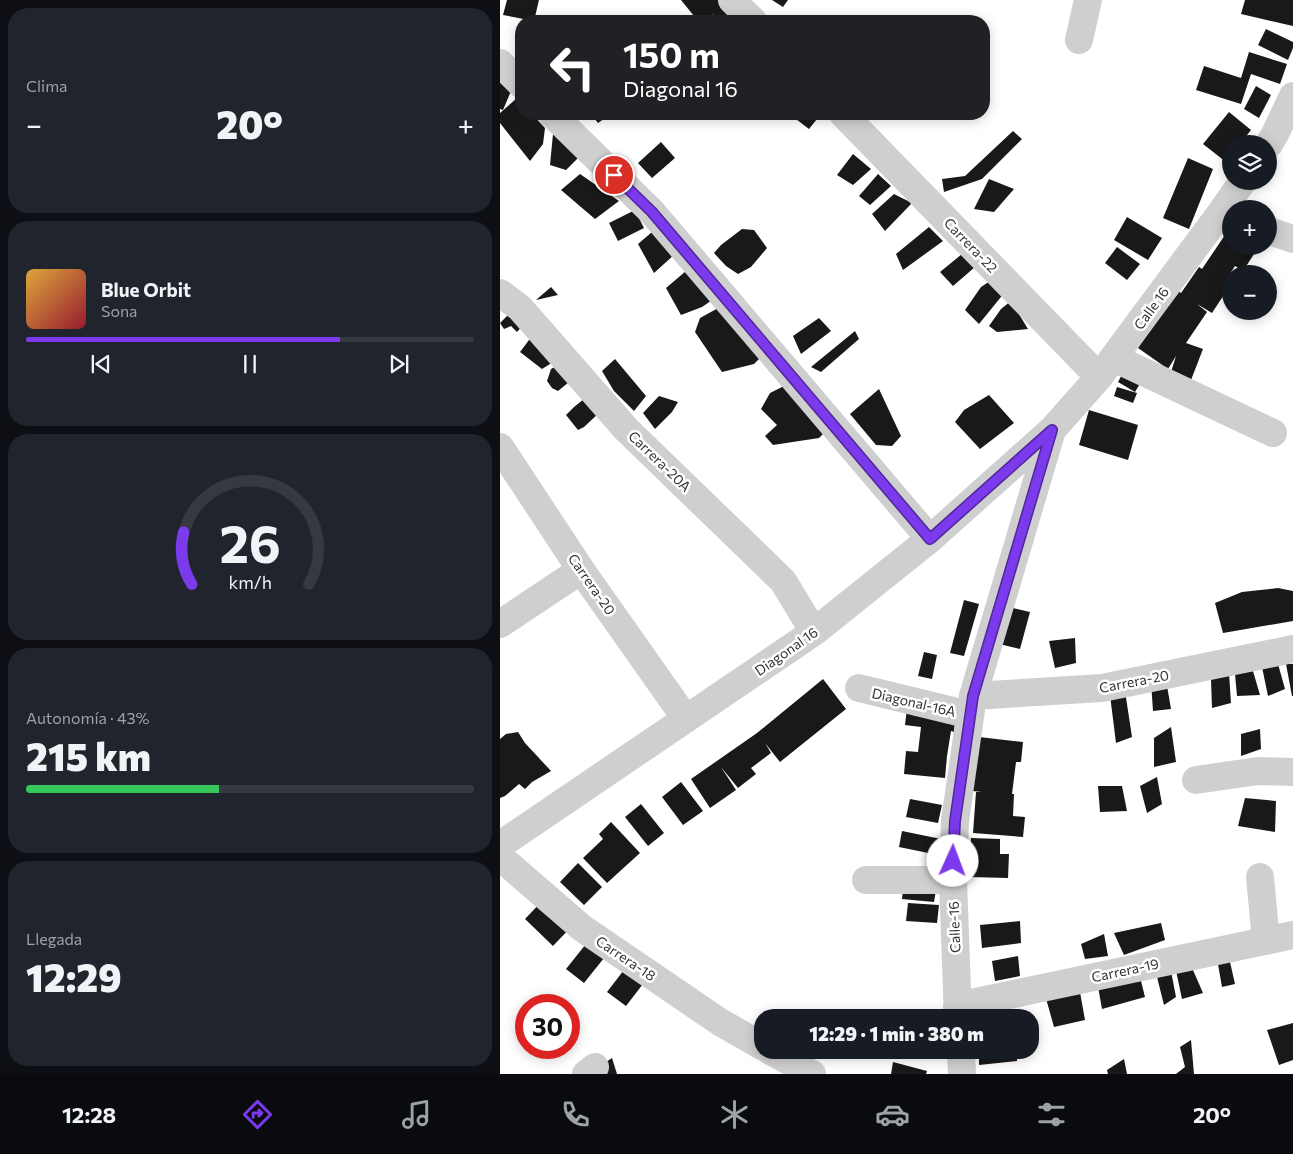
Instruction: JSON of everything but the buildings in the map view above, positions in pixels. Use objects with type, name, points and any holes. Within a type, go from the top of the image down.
[{"type":"street","points":[[732,0],[746,15]]},
{"type":"street","points":[[1079,40],[1088,0]]},
{"type":"street","points":[[500,63],[515,78]]},
{"type":"street","points":[[1274,135],[1293,96]]},
{"type":"street","points":[[558,120],[652,212],[930,539]]},
{"type":"street","name":"Carrera-22","points":[[849,120],[1106,367],[1273,433]]},
{"type":"street","name":"Calle 16","points":[[1052,430],[1106,367],[1222,221]]},
{"type":"street","points":[[1277,234],[1293,239]]},
{"type":"street","name":"Carrera-20A","points":[[500,293],[520,308],[626,429],[783,581],[814,632]]},
{"type":"street","name":"Diagonal 16","points":[[500,845],[814,632],[930,539],[1052,430]]},
{"type":"street","name":"Calle-16","points":[[958,1009],[953,880],[955,821],[972,705],[1052,430]]},
{"type":"street","name":"Carrera-20","points":[[500,447],[581,570],[686,719]]},
{"type":"street","points":[[504,614],[581,570]]},
{"type":"street","name":"Carrera-20","points":[[972,705],[1102,688],[1293,649]]},
{"type":"street","name":"Diagonal-16A","points":[[859,688],[972,705]]},
{"type":"street","points":[[1196,780],[1258,771],[1293,772]]},
{"type":"street","name":"Carrera-18","points":[[500,857],[582,928],[720,1022],[754,1041]]},
{"type":"street","points":[[1260,877],[1285,941]]},
{"type":"street","points":[[866,880],[953,880]]},
{"type":"street","name":"Carrera-19","points":[[972,1009],[1285,941]]},
{"type":"street","points":[[785,1059],[812,1074]]},
{"type":"street","points":[[961,1059],[962,1074]]},
{"type":"route","points":[[614,175],[652,212],[930,539],[1052,430],[973,696],[955,821],[953,861]]}]
